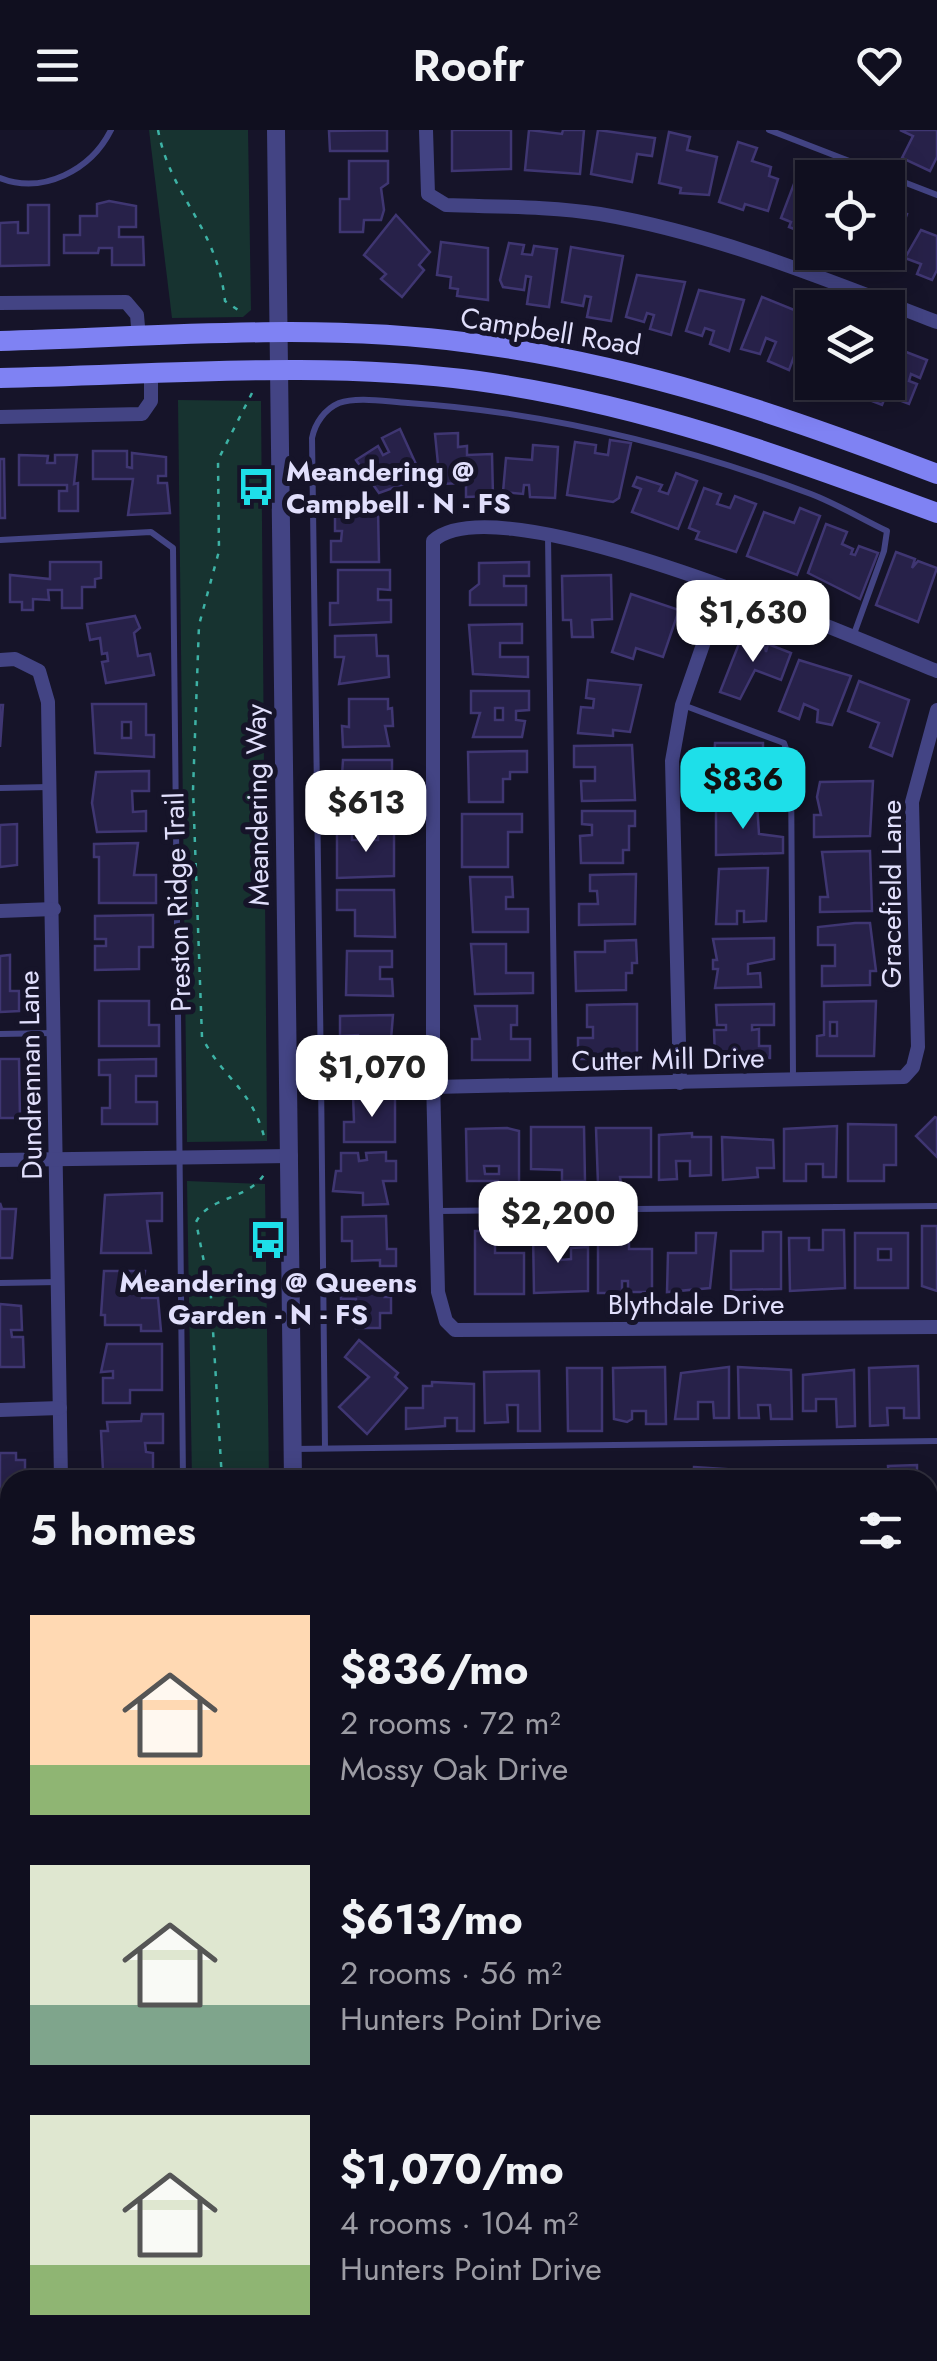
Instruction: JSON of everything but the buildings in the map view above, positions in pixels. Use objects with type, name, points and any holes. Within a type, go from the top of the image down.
[{"type":"main road","name":"Campbell Road","points":[[0,341],[280,335],[466,342],[645,374],[780,414],[937,474]]},
{"type":"main road","points":[[0,378],[280,372],[475,381],[635,410],[756,446],[937,513]]},
{"type":"street","name":"Meandering Way","points":[[276,130],[293,1470]]},
{"type":"street","points":[[426,130],[428,194],[446,205],[599,214],[692,234],[805,270],[937,322]]},
{"type":"street","points":[[0,303],[126,302],[138,315],[138,338]]},
{"type":"street","points":[[0,416],[142,414],[151,401],[151,375]]},
{"type":"street","points":[[435,1211],[433,541],[444,530],[467,527],[590,542],[723,587],[937,670]]},
{"type":"street","points":[[680,1084],[672,761],[682,705],[723,587]]},
{"type":"street","name":"Dundrennan Lane","points":[[0,660],[15,660],[40,671],[48,702],[60,1470]]},
{"type":"street","name":"Gracefield Lane","points":[[904,1077],[913,1067],[918,1047],[912,802],[937,710]]},
{"type":"street","points":[[0,910],[54,910]]},
{"type":"street","name":"Cutter Mill Drive","points":[[433,1083],[680,1084],[904,1077]]},
{"type":"street","points":[[0,1160],[290,1156]]},
{"type":"street","name":"Blythdale Drive","points":[[435,1211],[438,1292],[446,1321],[454,1330],[937,1327]]},
{"type":"street","points":[[0,1410],[60,1408]]},
{"type":"lane","points":[[0,178],[41,184],[76,170],[104,144],[110,130]]},
{"type":"lane","points":[[769,130],[937,195]]},
{"type":"lane","points":[[325,1448],[314,426],[341,402],[383,402],[562,422],[682,453],[816,496],[887,531],[853,638]]},
{"type":"lane","points":[[0,540],[151,532],[172,548],[183,1470]]},
{"type":"lane","points":[[548,534],[555,1085]]},
{"type":"lane","points":[[682,705],[784,742],[791,763],[793,1082]]},
{"type":"lane","points":[[0,788],[50,787]]},
{"type":"lane","points":[[0,1034],[54,1033]]},
{"type":"lane","points":[[321,1077],[433,1083]]},
{"type":"lane","points":[[435,1211],[937,1206]]},
{"type":"lane","points":[[0,1284],[59,1282]]},
{"type":"lane","points":[[292,1449],[937,1440]]},
{"type":"path","points":[[158,130],[168,166],[218,256],[228,306],[251,316]]},
{"type":"path","name":"Preston Ridge Trail","points":[[252,393],[218,460],[219,551],[200,625],[192,790],[202,1036],[221,1067],[253,1102],[266,1156]]},
{"type":"path","points":[[221,1470],[211,1296],[196,1222],[208,1208],[254,1187],[266,1170],[266,1156]]},
{"type":"green space","points":[[149,130],[248,130],[251,310],[243,317],[172,318]]},
{"type":"green space","points":[[178,400],[261,401],[267,1141],[187,1142]]},
{"type":"green space","points":[[187,1181],[265,1184],[269,1470],[192,1470]]},
{"type":"place","name":"Meandering @ Campbell - N - FS","points":[[256,487]]},
{"type":"place","name":"Meandering @ Queens Garden - N - FS","points":[[268,1240]]}]
